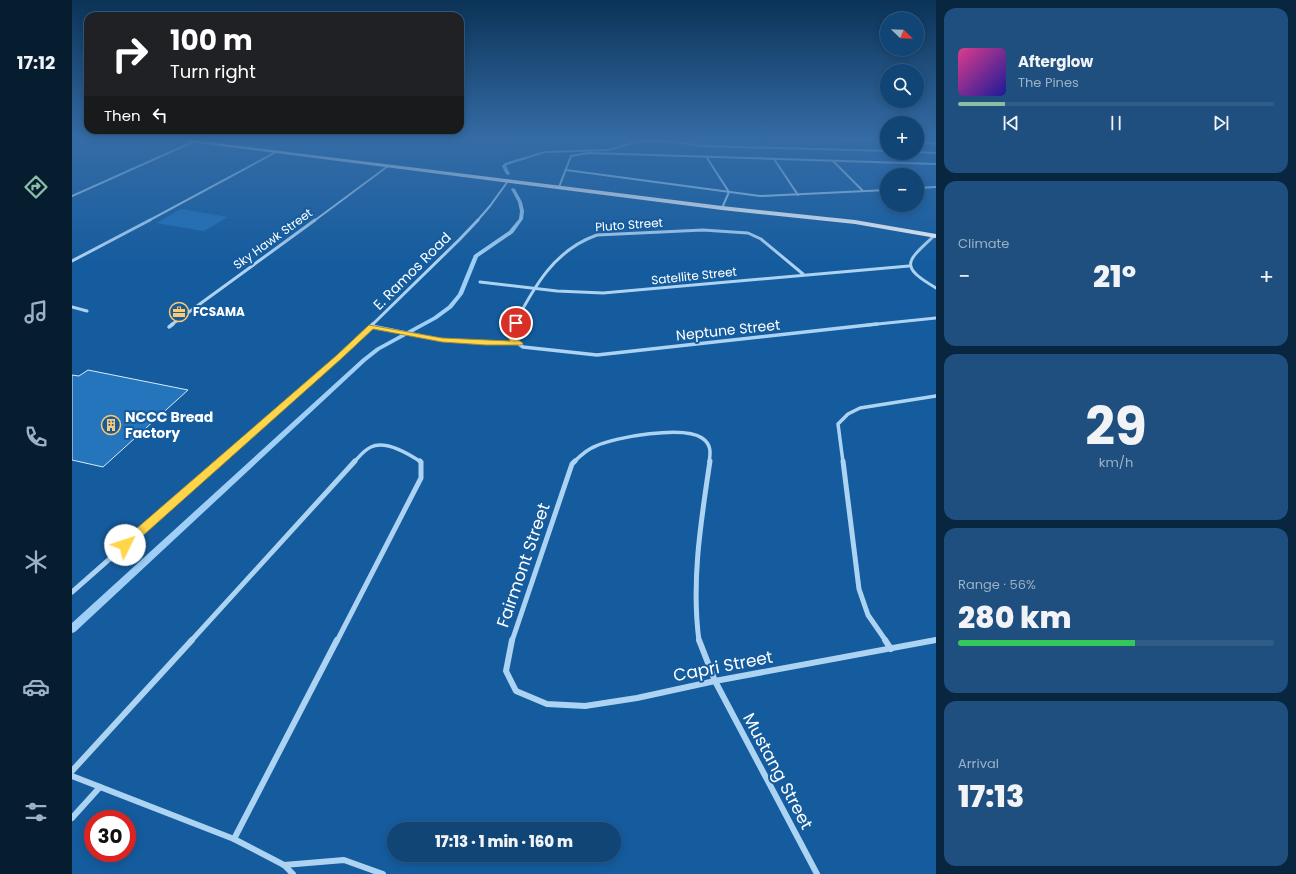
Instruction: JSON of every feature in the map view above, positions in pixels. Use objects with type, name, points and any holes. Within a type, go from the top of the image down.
[{"type":"main road","points":[[508,181],[722,208],[854,222],[935,236]]},
{"type":"street","points":[[72,196],[106,181]]},
{"type":"street","points":[[72,261],[222,181]]},
{"type":"street","name":"Sky Hawk Street","points":[[168,326],[368,181]]},
{"type":"street","name":"E. Ramos Road","points":[[72,592],[328,367],[460,239],[490,206],[508,181]]},
{"type":"street","points":[[559,187],[562,181]]},
{"type":"street","points":[[646,181],[760,196],[880,190]]},
{"type":"street","points":[[722,181],[729,192]]},
{"type":"street","points":[[789,181],[798,195]]},
{"type":"street","points":[[853,181],[863,191]]},
{"type":"street","points":[[924,188],[936,187]]},
{"type":"street","points":[[722,208],[729,192]]},
{"type":"street","name":"Pluto Street","points":[[523,347],[512,339],[510,334],[535,289],[557,260],[576,243],[586,237],[612,234],[703,230],[748,233],[761,239],[803,274]]},
{"type":"street","points":[[935,236],[912,256],[909,266],[912,272],[936,288]]},
{"type":"street","name":"Satellite Street","points":[[480,282],[564,292],[603,293],[803,274],[909,266]]},
{"type":"street","points":[[72,308],[87,310]]},
{"type":"street","name":"Neptune Street","points":[[523,347],[597,355],[936,318]]},
{"type":"street","points":[[371,326],[442,340],[486,343],[519,343]]},
{"type":"street","points":[[891,649],[868,615],[860,589],[838,424],[848,414],[860,408],[936,396]]},
{"type":"street","name":"Mustang Street","points":[[585,452],[597,445],[641,435],[684,432],[698,435],[705,440],[711,451],[699,539],[696,618],[700,645],[715,681],[817,874]]},
{"type":"street","points":[[72,771],[358,457],[372,446],[383,446],[405,453],[421,462],[421,478],[234,839]]},
{"type":"street","name":"Fairmont Street","points":[[516,691],[506,671],[510,646],[572,464],[585,452]]},
{"type":"street","name":"Capri Street","points":[[516,691],[547,704],[585,706],[638,698],[715,681],[936,640]]},
{"type":"street","points":[[72,776],[234,839],[284,865],[294,874]]},
{"type":"street","points":[[72,818],[100,787]]},
{"type":"street","points":[[284,865],[344,860],[383,874]]},
{"type":"shaded area","points":[[181,209],[228,217],[204,231],[156,223]]},
{"type":"building","name":"NCCC Bread Factory","points":[[88,370],[188,390],[103,467],[72,460],[72,375],[79,376]]},
{"type":"waterway","points":[[72,629],[364,360],[378,349],[435,318],[450,307],[460,294],[476,256],[511,232],[521,219],[522,211],[520,202],[513,189]]},
{"type":"place","name":"FCSAMA","points":[[179,312]]},
{"type":"place","name":"NCCC Bread Factory","points":[[111,425]]},
{"type":"route","points":[[125,545],[340,357],[371,326],[442,340],[486,343],[519,343],[512,339],[510,334],[516,323]]}]
